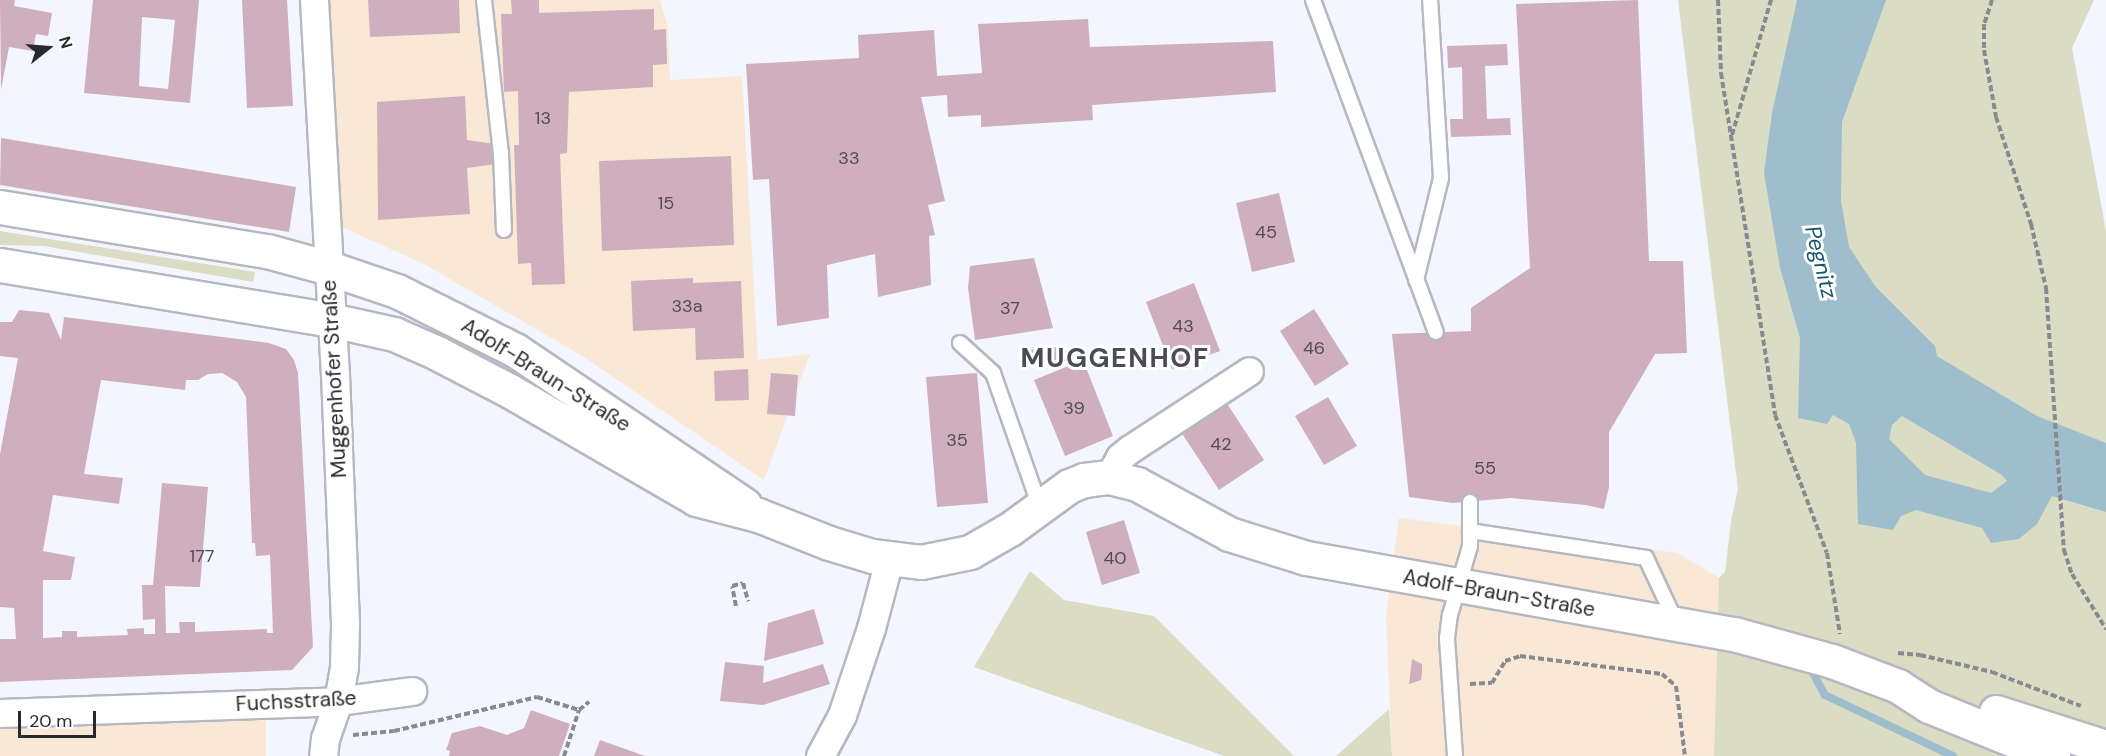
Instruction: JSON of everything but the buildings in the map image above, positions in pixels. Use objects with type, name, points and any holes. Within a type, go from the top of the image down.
[{"type":"main road","name":"Adolf-Braun-Straße","points":[[0,207],[245,247],[329,268],[419,301],[515,350],[758,515]]},
{"type":"main road","name":"Adolf-Braun-Straße","points":[[0,265],[331,321],[406,338],[518,395],[696,500],[758,515],[853,552],[889,560],[932,561],[970,552],[998,538],[1069,486],[1084,480],[1109,477],[1137,484],[1213,527],[1276,550],[1306,558],[1677,624],[1792,649],[1898,686],[1932,690],[2106,747]]},
{"type":"main road","name":"Adolf-Braun-Straße","points":[[1898,686],[1929,706],[2053,756]]},
{"type":"street","name":"Muggenhofer Straße","points":[[314,0],[345,625],[344,667],[338,700],[324,747]]},
{"type":"street","points":[[1109,477],[1120,457],[1130,449],[1249,370]]},
{"type":"street","points":[[820,756],[842,715],[871,628],[889,560]]},
{"type":"street","name":"Fuchsstraße","points":[[0,713],[338,700],[412,691]]},
{"type":"lane","points":[[484,0],[500,144],[504,230]]},
{"type":"lane","points":[[1313,0],[1436,332]]},
{"type":"lane","points":[[1416,280],[1441,178],[1430,0]]},
{"type":"lane","points":[[960,343],[993,373],[1040,507]]},
{"type":"lane","points":[[1455,756],[1447,638],[1470,546],[1470,502]]},
{"type":"lane","points":[[1470,531],[1646,558],[1677,624]]},
{"type":"path","points":[[1718,0],[1721,73],[1775,415],[1827,553],[1841,644]]},
{"type":"path","points":[[1731,139],[1771,0]]},
{"type":"path","points":[[1992,0],[1984,24],[1984,50],[1996,117],[2031,224],[2046,288],[2064,550],[2072,574],[2106,629]]},
{"type":"path","points":[[736,606],[732,586],[743,583],[748,601]]},
{"type":"path","points":[[1886,652],[1920,655],[1992,672],[2084,707]]},
{"type":"path","points":[[1449,685],[1492,683],[1505,661],[1520,656],[1662,674],[1676,686],[1685,756]]},
{"type":"path","points":[[324,747],[537,697],[579,710]]},
{"type":"path","points":[[564,756],[579,710],[589,702]]},
{"type":"shaded area","points":[[328,0],[660,0],[668,28],[670,80],[742,76],[758,360],[810,354],[764,480],[584,357],[424,264],[342,227],[339,211]]},
{"type":"shaded area","points":[[1399,518],[1678,553],[1719,578],[1714,756],[1392,756],[1386,616]]},
{"type":"shaded area","points":[[266,720],[266,756],[0,756],[0,729]]},
{"type":"green space","points":[[1678,0],[2094,0],[2072,48],[2106,231],[2106,756],[1714,756],[1719,578],[1725,572],[1731,521],[1738,489]]},
{"type":"green space","points":[[0,231],[255,272],[253,282],[44,246],[0,245]]},
{"type":"green space","points":[[1030,571],[1064,600],[1154,616],[1294,756],[1224,756],[974,667]]},
{"type":"green space","points":[[1389,709],[1392,756],[1336,756]]},
{"type":"water","name":"Pegnitz","points":[[1797,0],[1886,0],[1842,122],[1841,201],[1849,247],[1875,286],[1935,346],[1937,356],[2037,416],[2106,443],[2106,512],[2052,496],[2037,524],[2019,539],[1991,543],[1982,528],[1916,510],[1901,516],[1893,530],[1858,524],[1856,443],[1849,424],[1833,415],[1827,424],[1798,418],[1800,338],[1780,268],[1764,173],[1772,113]],"holes":[[[1902,416],[2002,475],[2007,481],[1991,493],[1925,475],[1889,439],[1892,425]]]},
{"type":"waterway","points":[[1812,671],[1825,695],[1953,756]]},
{"type":"district","name":"MUGGENHOF","points":[[1115,358]]}]
